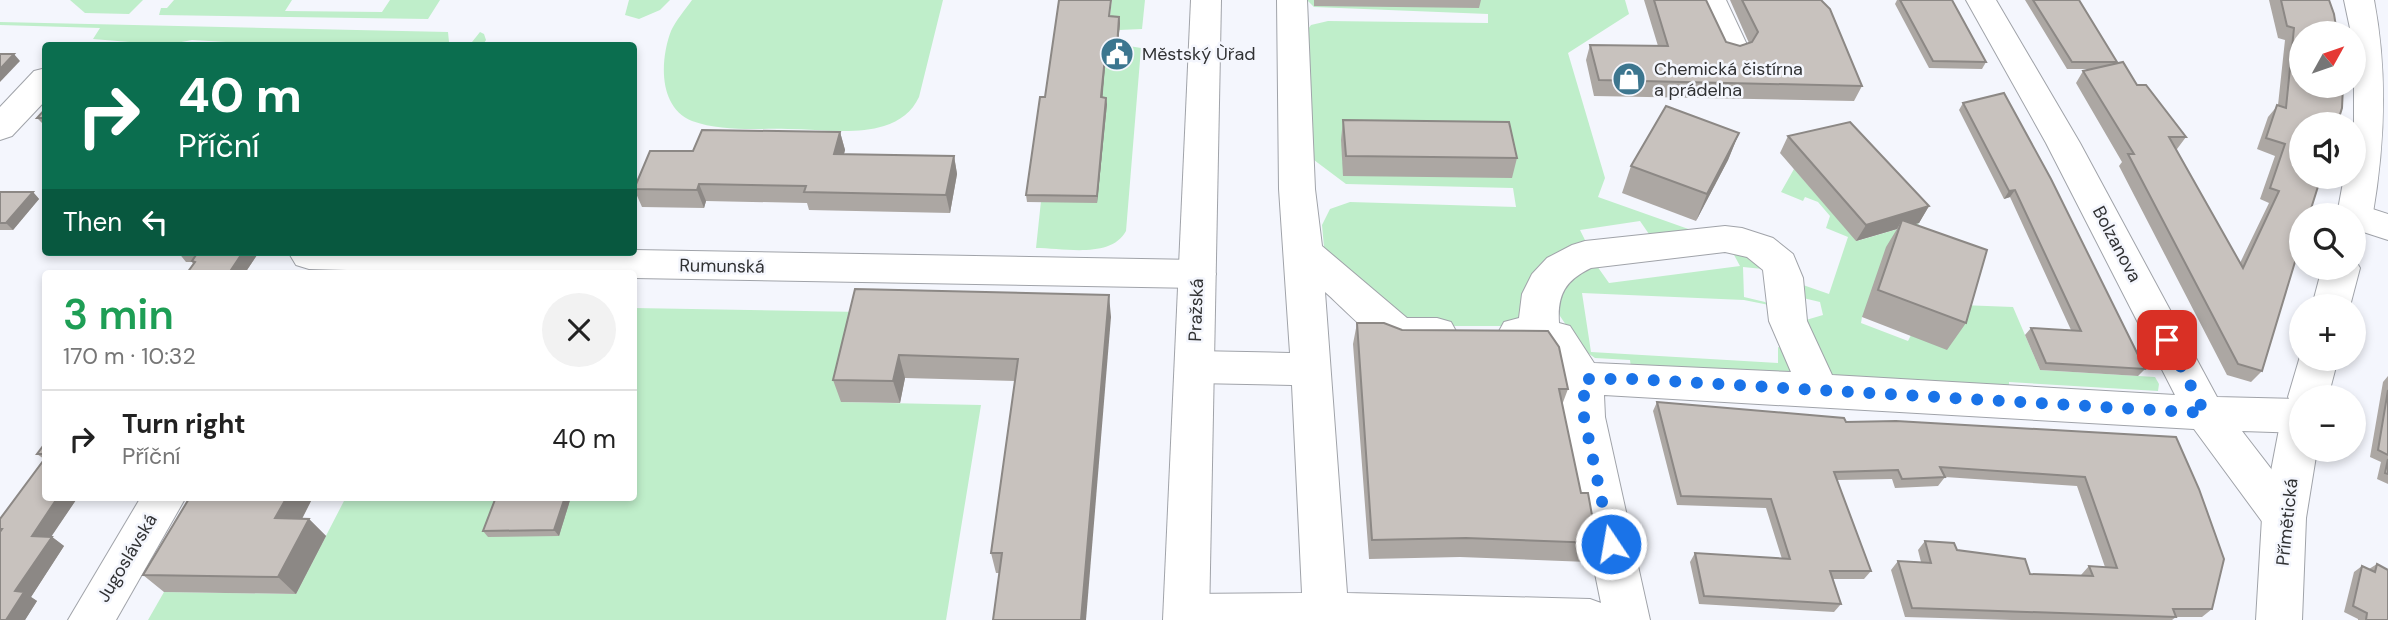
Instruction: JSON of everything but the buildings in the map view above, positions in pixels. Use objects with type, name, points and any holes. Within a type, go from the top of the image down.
[{"type":"street","name":"Pražská","points":[[1186,618],[1206,0]]},
{"type":"street","points":[[1292,0],[1297,189],[1304,252],[1326,614]]},
{"type":"street","points":[[1712,0],[1732,49]]},
{"type":"street","name":"Bolzanova","points":[[1981,0],[2063,142],[2205,413],[2284,518]]},
{"type":"street","points":[[2356,203],[2371,112],[2371,49],[2359,0]]},
{"type":"street","points":[[0,128],[42,83]]},
{"type":"street","points":[[2366,221],[2388,227]]},
{"type":"street","points":[[1539,333],[1539,293],[1545,284],[1572,261],[1585,255],[1725,239],[1742,240],[1771,252],[1783,272],[1785,309],[1792,334],[1820,390]]},
{"type":"street","points":[[1304,252],[1398,334],[1539,333],[1556,337],[1584,379],[1584,417],[1627,620]]},
{"type":"street","name":"Rumunská","points":[[306,260],[1197,274]]},
{"type":"street","points":[[1195,367],[1311,369]]},
{"type":"street","points":[[1584,379],[1634,379],[2289,416]]},
{"type":"street","name":"Přímětická","points":[[2279,620],[2284,518],[2294,462]]},
{"type":"street","name":"Jugoslávská","points":[[91,620],[162,501]]},
{"type":"street","points":[[1186,618],[1326,614],[1590,620]]},
{"type":"green space","points":[[70,0],[143,0],[129,14],[85,13]]},
{"type":"green space","points":[[174,0],[292,0],[285,11],[382,12],[390,0],[440,0],[428,19],[159,15],[161,8],[167,8]]},
{"type":"green space","points":[[629,0],[670,0],[660,10],[639,19],[625,15]]},
{"type":"green space","points":[[692,0],[943,0],[919,97],[913,107],[890,124],[849,131],[727,128],[692,121],[681,114],[668,94],[665,55],[671,31]]},
{"type":"green space","points":[[1112,0],[1145,0],[1142,29],[1119,30],[1109,23]]},
{"type":"green space","points":[[1307,0],[1625,0],[1629,14],[1568,53],[1605,178],[1598,197],[1694,231],[1651,237],[1640,221],[1580,230],[1587,244],[1520,318],[1508,326],[1418,326],[1392,317],[1324,247],[1322,225],[1330,209],[1350,202],[1516,207],[1513,188],[1346,184],[1306,154],[1303,36],[1311,25],[1328,21],[1488,23],[1488,14],[1314,7]]},
{"type":"green space","points":[[0,22],[448,32],[449,42],[130,42],[93,39],[100,28],[0,25]]},
{"type":"green space","points":[[480,32],[485,42],[472,42]]},
{"type":"green space","points":[[1117,44],[1141,48],[1126,231],[1119,240],[1098,249],[1036,248],[1041,201],[1096,104],[1106,53]]},
{"type":"green space","points":[[1794,169],[1857,241],[1918,223],[1935,264],[1862,317],[1861,323],[1908,341],[1911,335],[1961,305],[2013,307],[2040,370],[2155,377],[2159,384],[2158,391],[2009,382],[2009,388],[1834,376],[1829,371],[1806,320],[1823,315],[1820,302],[1803,298],[1803,285],[1829,294],[1848,237],[1826,228],[1830,216],[1818,202],[1805,197],[1803,201],[1781,192]]},
{"type":"green space","points":[[1742,251],[1763,269],[1743,267],[1744,297],[1769,305],[1744,300],[1582,293],[1591,352],[1778,363],[1778,347],[1781,348],[1792,372],[1789,374],[1631,368],[1630,360],[1595,358],[1582,349],[1560,316],[1555,302],[1565,276],[1597,266],[1609,283],[1740,266],[1733,253]]},
{"type":"green space","points":[[637,308],[862,312],[841,402],[981,405],[946,620],[148,620],[164,592],[296,594],[344,501],[637,501]]},
{"type":"place","name":"Městský Ùřad","points":[[1117,54]]},
{"type":"place","name":"Chemická čistírna a prádelna","points":[[1629,79]]},
{"type":"route","points":[[1611,544],[1584,417],[1584,379],[1634,379],[2205,413],[2167,340]]}]
